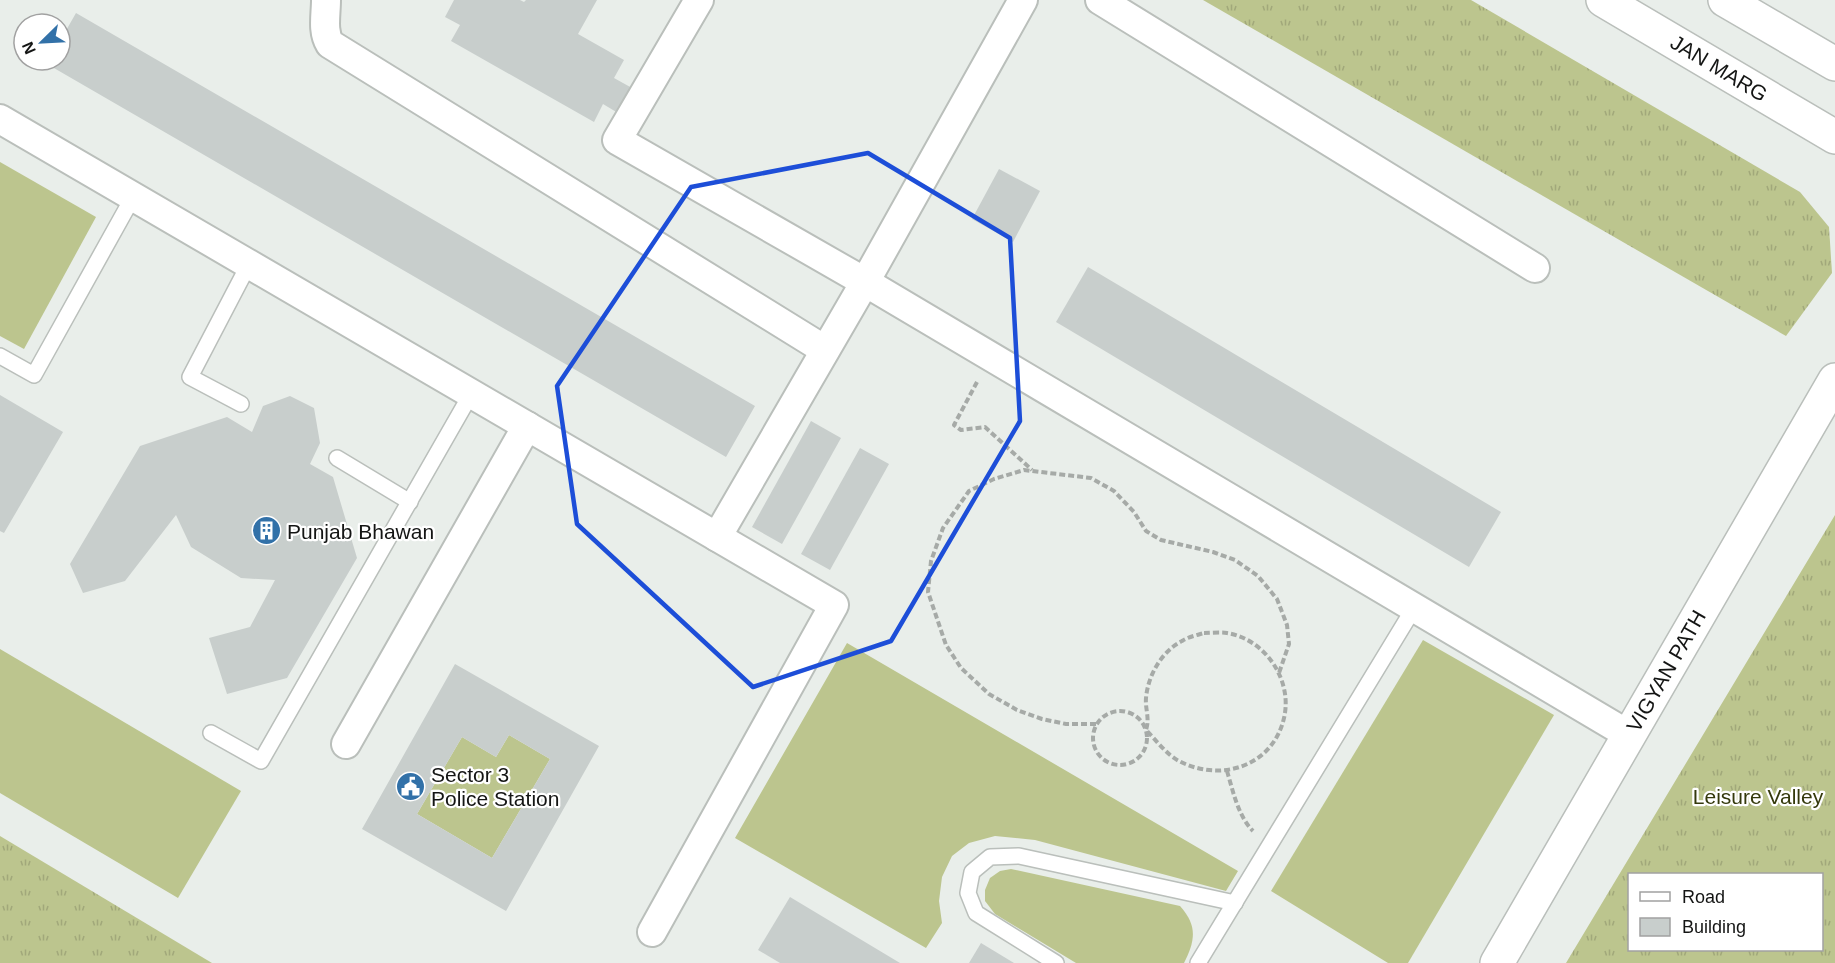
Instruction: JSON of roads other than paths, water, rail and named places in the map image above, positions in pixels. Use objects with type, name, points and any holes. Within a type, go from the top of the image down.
[{"type":"main road","name":"JAN MARG","points":[[1603,0],[1835,137]]},
{"type":"main road","points":[[1725,0],[1835,64]]},
{"type":"main road","name":"VIGYAN PATH","points":[[1497,963],[1835,380]]},
{"type":"street","points":[[326,0],[325,30],[330,44],[825,350]]},
{"type":"street","points":[[699,0],[617,140],[865,282],[1629,735]]},
{"type":"street","points":[[717,537],[865,282],[1023,0]]},
{"type":"street","points":[[1100,0],[1536,268]]},
{"type":"street","points":[[0,119],[834,604],[652,932]]},
{"type":"street","points":[[346,744],[527,426]]},
{"type":"lane","points":[[0,356],[34,375],[133,197]]},
{"type":"lane","points":[[241,404],[190,377],[249,264]]},
{"type":"lane","points":[[211,733],[261,761],[471,394]]},
{"type":"lane","points":[[338,458],[410,502]]},
{"type":"lane","points":[[1198,963],[1414,608]]},
{"type":"lane","points":[[1056,963],[976,913],[968,893],[972,872],[990,857],[1019,856],[1235,903]]},
{"type":"place","name":"Punjab Bhawan","points":[[266,531]]},
{"type":"place","name":"Sector 3 Police Station","points":[[410,786]]},
{"type":"park label","name":"Leisure Valley","points":[[1758,796]]}]
